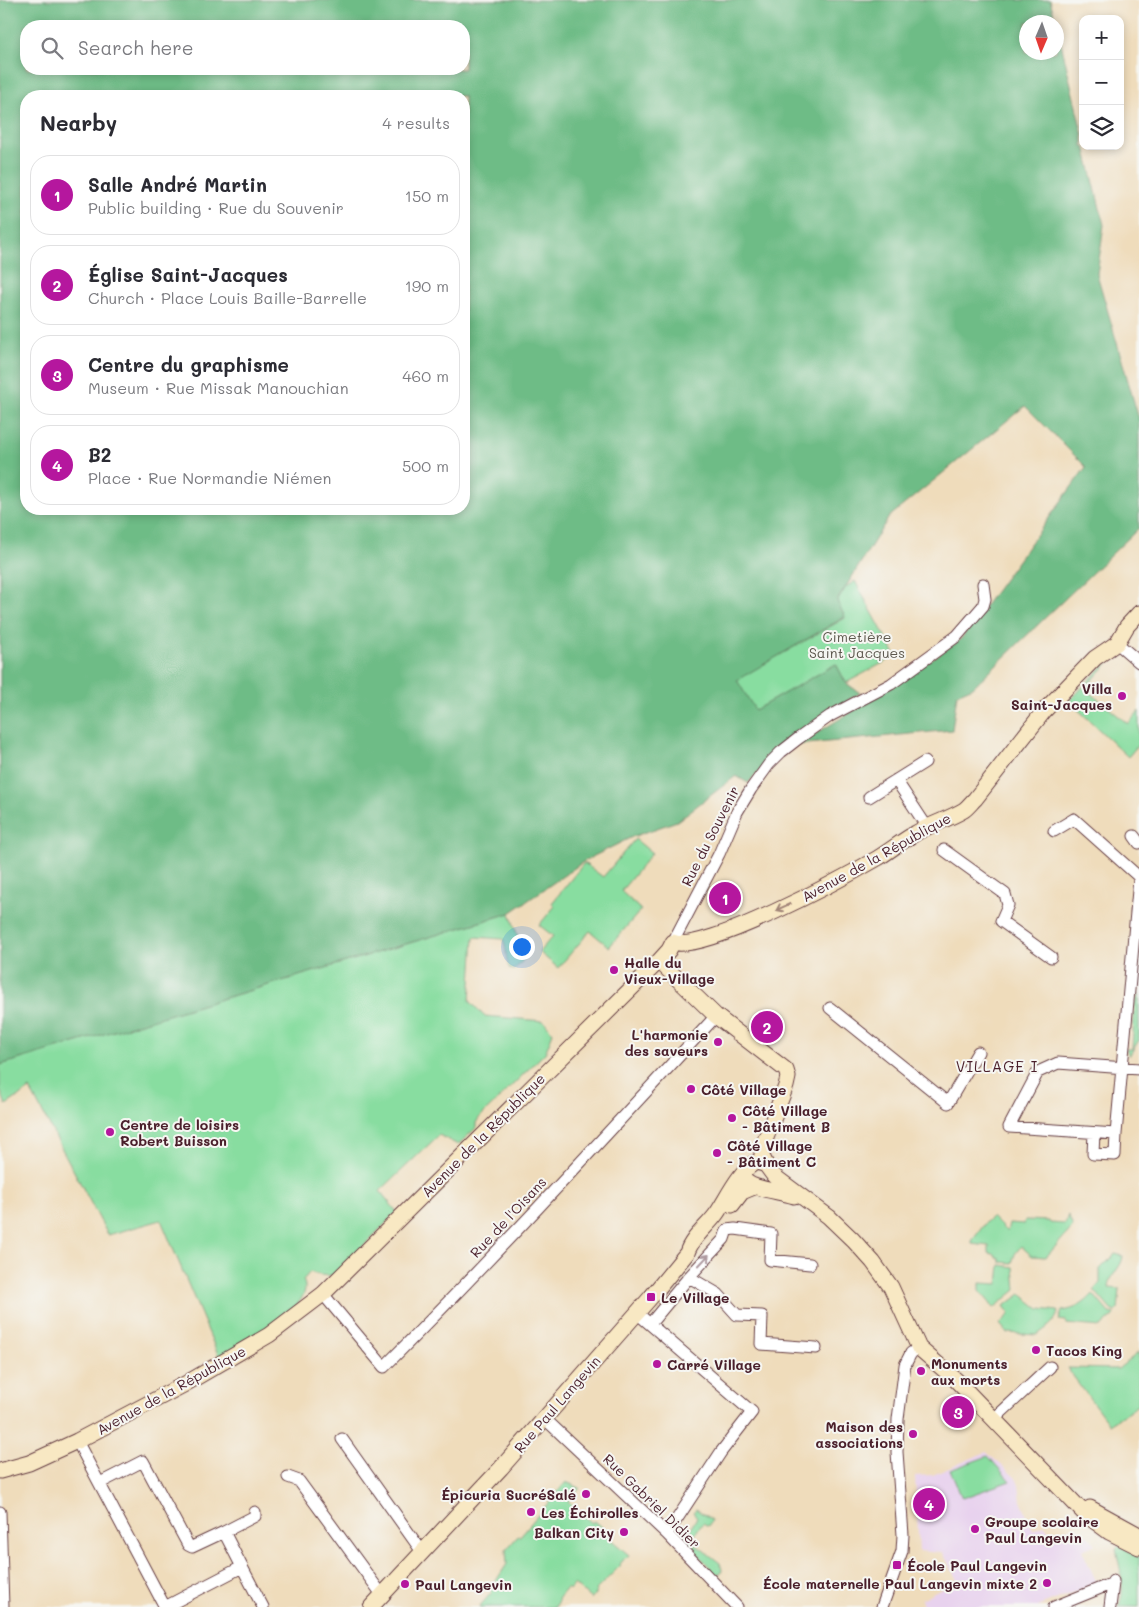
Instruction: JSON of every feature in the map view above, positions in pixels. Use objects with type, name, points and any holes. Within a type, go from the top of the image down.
[{"type":"street","name":"Rue du Souvenir","points":[[673,942],[719,854],[737,812],[769,764],[781,752],[822,722],[891,684],[957,636],[983,606],[985,599],[983,584]]},
{"type":"street","points":[[1139,613],[1127,626],[1117,643],[1139,662]]},
{"type":"street","name":"Avenue de la République","points":[[0,1472],[29,1463],[77,1441],[249,1348],[269,1335],[323,1294],[659,961],[669,950],[673,942],[681,944],[693,942],[718,935],[745,924],[862,866],[927,826],[964,810],[980,794],[1044,711],[1095,658],[1117,643]]},
{"type":"street","points":[[869,797],[925,762]]},
{"type":"street","points":[[896,780],[927,826]]},
{"type":"street","points":[[1054,831],[1074,819],[1139,878],[1115,1155],[1093,1154],[1094,1133]]},
{"type":"street","points":[[944,850],[1005,894],[1008,905],[1001,921],[1051,957]]},
{"type":"street","points":[[659,961],[716,1016],[786,1070],[788,1076],[786,1086],[762,1148],[762,1156],[774,1176],[835,1223],[874,1262],[891,1287],[919,1348],[956,1380],[1068,1496],[1136,1541]]},
{"type":"street","points":[[830,1008],[948,1103],[978,1052]]},
{"type":"street","name":"Rue de l'Oisans","points":[[323,1294],[384,1367],[428,1324],[639,1101],[716,1016]]},
{"type":"street","points":[[1116,1134],[1009,1127],[1038,1072],[1058,1063],[1139,1069]]},
{"type":"street","name":"Rue Paul Langevin","points":[[721,1223],[747,1168],[766,1137]]},
{"type":"street","points":[[757,1187],[768,1183],[771,1174],[768,1167],[757,1162],[747,1168],[745,1178],[750,1185],[757,1187],[784,1192],[805,1200]]},
{"type":"street","name":"Rue Paul Langevin","points":[[372,1607],[501,1468],[687,1253],[696,1249],[721,1223],[738,1196],[757,1187]]},
{"type":"street","points":[[721,1223],[735,1229],[771,1234],[770,1260],[810,1264]]},
{"type":"street","points":[[650,1324],[688,1277],[724,1239],[721,1223]]},
{"type":"street","points":[[688,1277],[718,1294],[737,1315],[762,1316],[760,1344],[816,1348]]},
{"type":"street","points":[[637,1313],[752,1412],[721,1452],[667,1534]]},
{"type":"street","points":[[882,1607],[902,1550],[903,1535],[897,1452],[898,1419],[905,1365],[911,1353],[919,1348]]},
{"type":"street","points":[[994,1419],[1050,1367]]},
{"type":"street","name":"Rue Gabriel Didier","points":[[544,1418],[667,1534],[737,1607]]},
{"type":"street","points":[[342,1439],[423,1553]]},
{"type":"street","points":[[77,1441],[165,1607],[242,1567]]},
{"type":"street","points":[[100,1483],[143,1461],[188,1545],[192,1547],[254,1516],[255,1512]]},
{"type":"street","points":[[288,1477],[299,1481],[383,1596]]},
{"type":"street","points":[[0,1512],[3,1607]]},
{"type":"street","points":[[224,1532],[262,1607]]},
{"type":"street","points":[[1054,1607],[1113,1582],[1110,1607]]},
{"type":"shaded area","name":"Groupe scolaire Paul Langevin","points":[[986,1452],[1015,1477],[1019,1484],[1021,1501],[1033,1530],[1044,1525],[1052,1534],[1077,1526],[1096,1544],[1082,1550],[1097,1583],[1037,1607],[923,1607],[921,1599],[957,1580],[943,1553],[919,1551],[915,1476],[933,1475]]},
{"type":"green space","points":[[0,0],[1050,0],[1054,15],[1019,15],[1019,60],[1064,60],[1064,56],[1079,119],[1079,150],[1086,150],[1104,225],[1097,274],[1139,419],[1139,528],[973,687],[957,694],[952,730],[797,745],[866,703],[960,640],[1086,467],[1025,406],[889,517],[837,601],[845,617],[737,680],[755,710],[836,664],[846,683],[860,693],[817,720],[793,738],[748,783],[736,776],[677,821],[632,837],[586,860],[510,913],[0,1065]]},
{"type":"green space","name":"Cimetière Saint Jacques","points":[[855,581],[896,656],[846,683],[836,664],[755,710],[736,680],[845,618],[837,602],[846,587]]},
{"type":"green space","points":[[1113,658],[1085,688],[1128,724],[1139,711],[1139,744],[1128,757],[1069,701]]},
{"type":"green space","points":[[635,839],[652,853],[621,891],[641,910],[609,947],[590,931],[558,968],[539,952],[553,936],[539,925],[555,906],[552,903],[584,863],[603,877]]},
{"type":"green space","points":[[510,913],[525,958],[514,970],[510,969],[503,939],[474,937],[470,1001],[484,1016],[544,1021],[553,1033],[545,1053],[479,1118],[476,1128],[458,1145],[439,1135],[380,1191],[397,1212],[335,1275],[322,1275],[310,1272],[303,1280],[305,1291],[299,1302],[288,1314],[258,1335],[219,1357],[161,1220],[108,1235],[30,1089],[6,1105],[0,1090],[0,1065]]},
{"type":"green space","points":[[1139,994],[1139,1040],[1129,1056],[1126,1049],[1132,1049],[1135,1003]]},
{"type":"green space","points":[[1068,1215],[1073,1227],[1046,1257],[1032,1256],[1021,1246],[1015,1254],[1012,1263],[1000,1262],[1000,1258],[989,1253],[989,1246],[972,1244],[972,1241],[986,1222],[992,1217],[1007,1232],[1009,1223],[1024,1224],[1025,1220],[1065,1224]]},
{"type":"green space","points":[[1115,1254],[1123,1256],[1113,1275],[1109,1288],[1120,1289],[1118,1310],[1115,1312],[1111,1310],[1094,1290],[1100,1283],[1100,1269]]},
{"type":"green space","points":[[1000,1265],[1014,1267],[1016,1290],[994,1308],[980,1291],[980,1283],[998,1284]]},
{"type":"green space","points":[[1021,1294],[1040,1309],[1058,1311],[1053,1322],[1037,1335],[1007,1333],[1000,1324],[1010,1314],[1004,1306]]},
{"type":"green space","points":[[1093,1294],[1109,1313],[1115,1314],[1101,1327],[1066,1324],[1066,1321],[1059,1320],[1062,1311],[1079,1306]]},
{"type":"green space","points":[[1139,1352],[1139,1405],[1109,1424],[1067,1368],[1118,1369]]},
{"type":"green space","points":[[988,1456],[1010,1481],[962,1498],[950,1470]]},
{"type":"green space","points":[[566,1482],[580,1488],[568,1501],[592,1523],[595,1521],[611,1535],[609,1538],[629,1555],[627,1558],[596,1590],[591,1599],[574,1584],[569,1590],[567,1588],[558,1599],[559,1601],[555,1607],[479,1607],[492,1592],[490,1590],[507,1564],[506,1550]]},
{"type":"green space","points":[[696,1509],[712,1520],[708,1526],[703,1523],[690,1540],[720,1563],[721,1573],[716,1574],[679,1531],[682,1530],[687,1535],[697,1517],[693,1512]]},
{"type":"green space","points":[[1120,1545],[1139,1557],[1139,1607],[1118,1607],[1121,1601],[1122,1586],[1116,1548]]},
{"type":"place","name":"Villa Saint-Jacques","points":[[1122,696]]},
{"type":"place","name":"Salle André Martin","points":[[725,898]]},
{"type":"place","name":"Halle du Vieux-Village","points":[[614,970]]},
{"type":"place","name":"Église Saint-Jacques","points":[[767,1027]]},
{"type":"place","name":"L'harmonie des saveurs","points":[[718,1042]]},
{"type":"place","name":"Côté Village","points":[[691,1089]]},
{"type":"place","name":"Côté Village - Bâtiment B","points":[[732,1118]]},
{"type":"place","name":"Centre de loisirs Robert Buisson","points":[[110,1132]]},
{"type":"place","name":"Côté Village - Bâtiment C","points":[[717,1153]]},
{"type":"place","name":"Le Village","points":[[651,1297]]},
{"type":"place","name":"Tacos King","points":[[1036,1350]]},
{"type":"place","name":"Carré Village","points":[[657,1364]]},
{"type":"place","name":"Monuments aux morts","points":[[921,1371]]},
{"type":"place","name":"Centre du graphisme","points":[[958,1412]]},
{"type":"place","name":"Maison des associations","points":[[913,1434]]},
{"type":"place","name":"Épicuria SucréSalé","points":[[586,1494]]},
{"type":"place","name":"B2","points":[[929,1504]]},
{"type":"place","name":"Les Échirolles","points":[[531,1512]]},
{"type":"place","name":"Groupe scolaire Paul Langevin","points":[[975,1529]]},
{"type":"place","name":"Balkan City","points":[[624,1532]]},
{"type":"place","name":"École Paul Langevin","points":[[897,1565]]},
{"type":"place","name":"École maternelle Paul Langevin mixte 2","points":[[1047,1583]]},
{"type":"place","name":"Paul Langevin","points":[[405,1584]]},
{"type":"district","name":"VILLAGE I","points":[[997,1066]]}]
